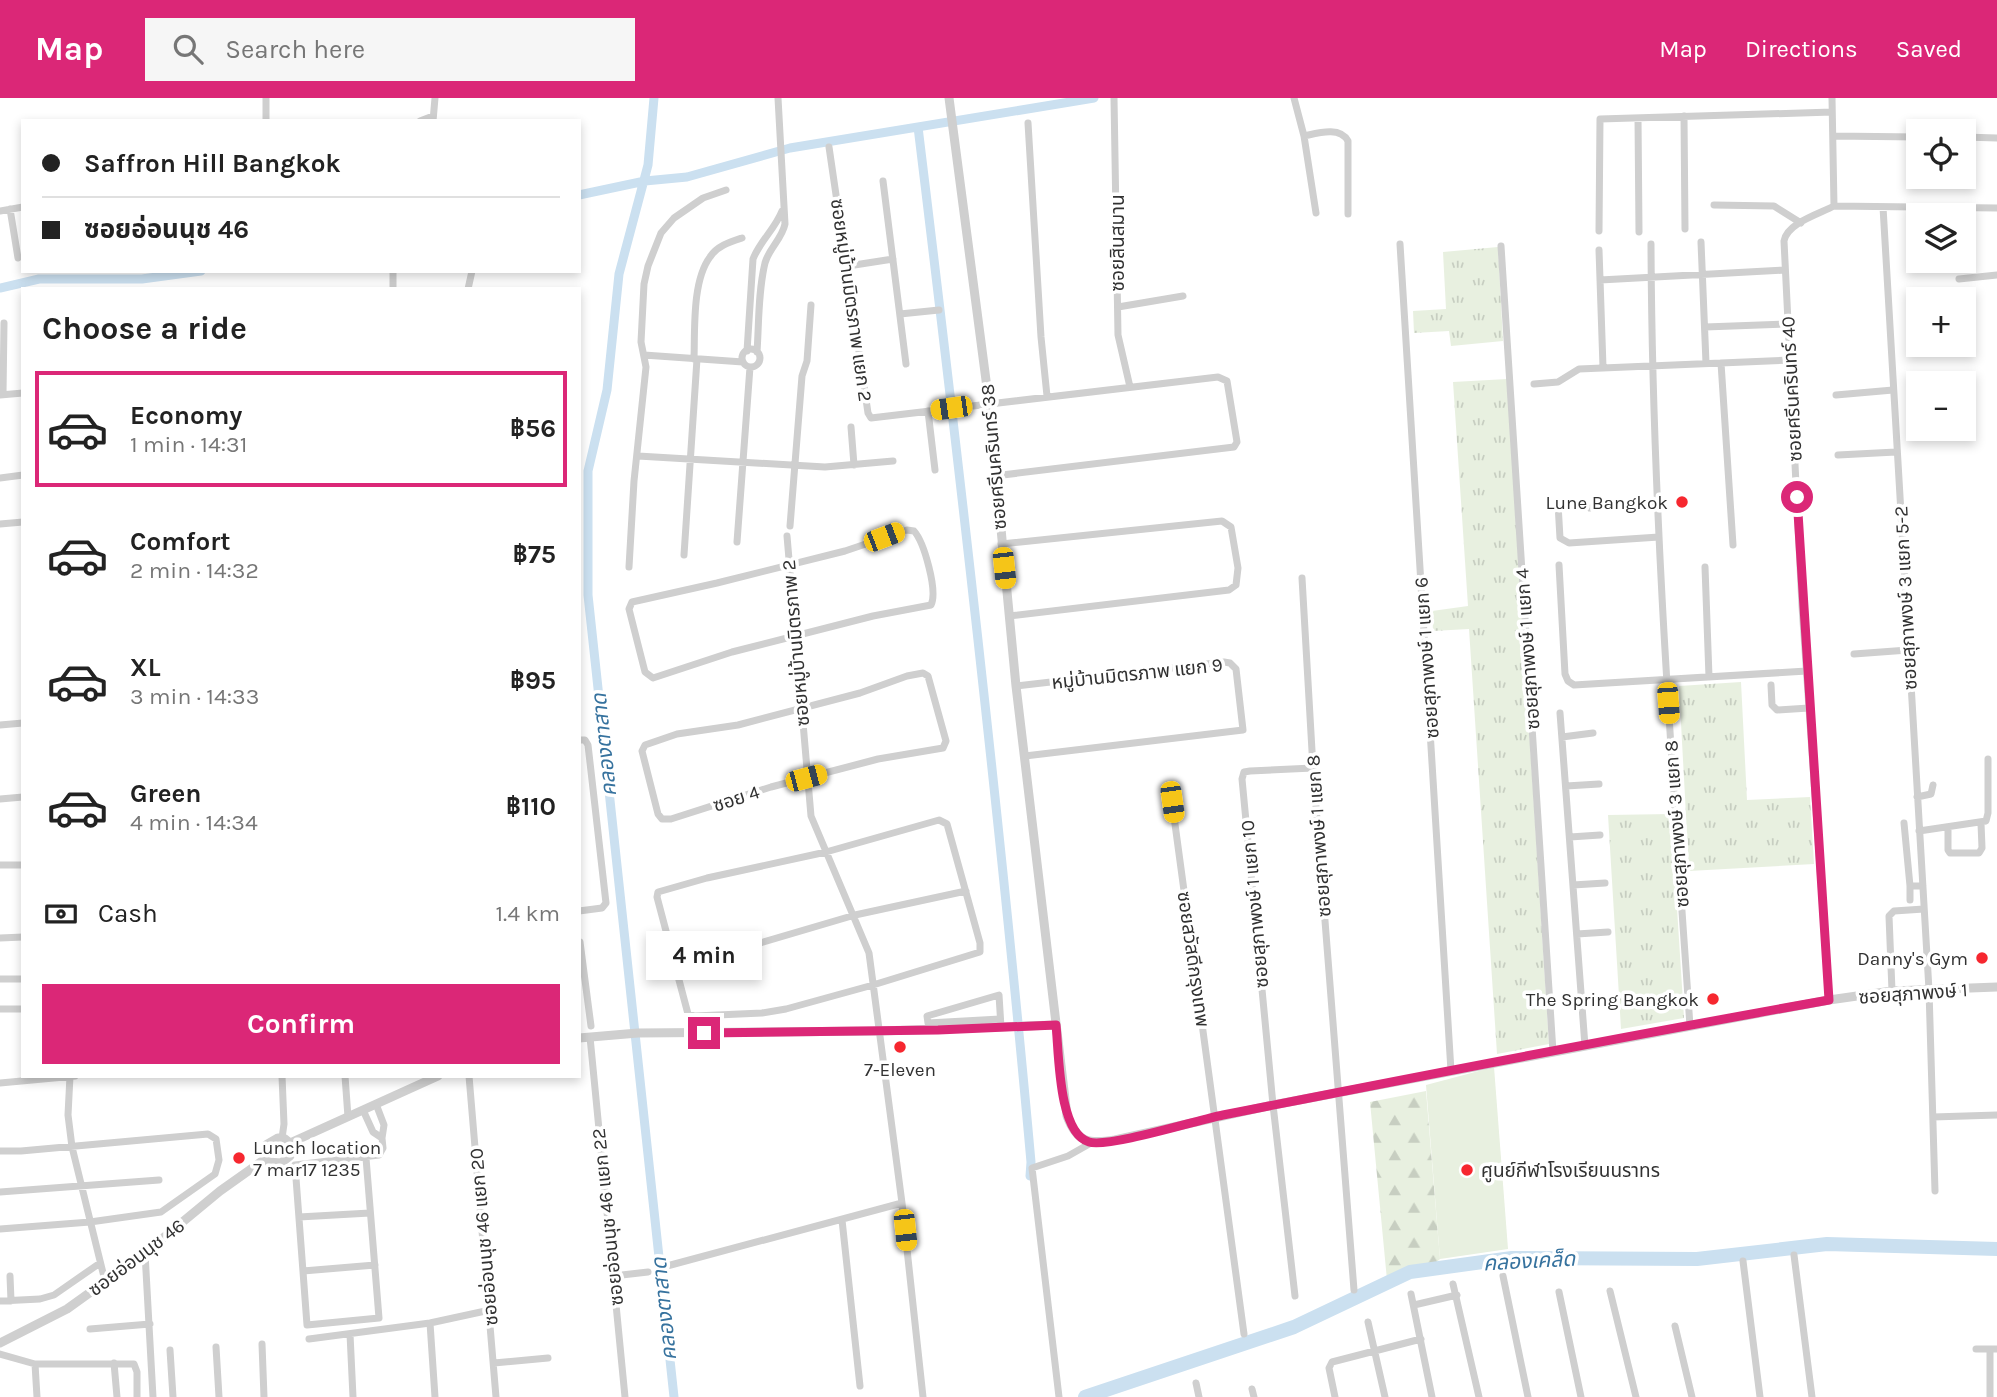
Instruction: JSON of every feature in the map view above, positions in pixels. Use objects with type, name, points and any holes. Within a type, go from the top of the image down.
[{"type":"street","points":[[266,98],[267,119]]},
{"type":"street","points":[[433,118],[435,98]]},
{"type":"street","points":[[644,355],[747,364],[759,362],[757,352],[765,266],[771,250],[784,230],[778,98]]},
{"type":"street","name":"ซอยศรีนครินทร์ 38","points":[[949,98],[989,403],[1016,685],[1056,1025]]},
{"type":"street","points":[[1294,98],[1304,136],[1316,213]]},
{"type":"street","points":[[1832,98],[1834,206]]},
{"type":"street","name":"ซอยสินสมาน","points":[[1115,100],[1119,344],[1130,387]]},
{"type":"street","points":[[1599,231],[1598,121],[1603,118],[1832,112]]},
{"type":"street","points":[[1684,116],[1685,229]]},
{"type":"street","points":[[1638,118],[1639,232]]},
{"type":"street","points":[[1028,123],[1047,396]]},
{"type":"street","points":[[1304,136],[1339,132],[1345,135],[1348,141],[1348,214]]},
{"type":"street","points":[[1833,136],[1906,137]]},
{"type":"street","points":[[1976,137],[1997,138]]},
{"type":"street","name":"ซอยหมู่บ้านมิตรภาพ แยก 2","points":[[829,147],[869,416],[875,418],[1222,377],[1227,381],[1237,442],[1230,448],[994,475]]},
{"type":"street","points":[[883,181],[906,364]]},
{"type":"street","points":[[629,567],[646,367],[641,342],[644,284],[655,243],[661,233],[690,205],[726,190]]},
{"type":"street","points":[[1714,205],[1774,206],[1801,223],[1834,206],[1997,208]]},
{"type":"street","points":[[0,211],[21,207]]},
{"type":"street","name":"ซอยสุภาพงษ์ 3 แยก 5-2","points":[[1883,207],[1929,990],[1935,1191]]},
{"type":"street","points":[[10,209],[18,258]]},
{"type":"street","points":[[737,542],[747,364],[743,356],[747,351],[754,259],[757,248],[782,211]]},
{"type":"street","name":"ซอยศรีนครินทร์ 40","points":[[1801,223],[1785,236],[1785,270],[1809,708],[1829,1000]]},
{"type":"street","points":[[684,555],[696,306],[704,267],[710,257],[719,247],[742,237]]},
{"type":"street","points":[[1701,242],[1706,363]]},
{"type":"street","name":"ซอยสุภาพงษ์ 1 แยก 6","points":[[1400,244],[1451,1071]]},
{"type":"street","name":"ซอยสุภาพงษ์ 3 แยก 8","points":[[1651,244],[1651,365],[1666,679],[1690,1026]]},
{"type":"street","name":"ซอยสุภาพงษ์ 1 แยก 4","points":[[1501,246],[1553,1052]]},
{"type":"street","points":[[1599,250],[1603,367]]},
{"type":"street","points":[[848,266],[893,259]]},
{"type":"street","points":[[1600,279],[1785,270]]},
{"type":"street","points":[[1959,279],[1997,275]]},
{"type":"street","points":[[1118,307],[1183,296]]},
{"type":"street","points":[[790,526],[802,376],[807,361],[811,305]]},
{"type":"street","points":[[900,314],[939,310]]},
{"type":"street","points":[[4,323],[2,394],[21,393]]},
{"type":"street","points":[[1705,327],[1787,324]]},
{"type":"street","points":[[747,351],[757,352]]},
{"type":"street","points":[[1534,384],[1558,382],[1579,369],[1790,360]]},
{"type":"street","points":[[1721,363],[1733,545]]},
{"type":"street","points":[[1836,395],[1893,390]]},
{"type":"street","points":[[928,411],[935,470]]},
{"type":"street","points":[[851,427],[854,465]]},
{"type":"street","points":[[1838,455],[1896,452]]},
{"type":"street","points":[[638,456],[825,467],[893,461]]},
{"type":"street","points":[[0,478],[21,475]]},
{"type":"street","points":[[1558,504],[1560,538],[1569,543],[1660,537]]},
{"type":"street","points":[[1590,508],[1658,505]]},
{"type":"street","points":[[1002,544],[1222,521],[1231,527],[1235,553],[1237,579],[1229,590],[1009,616]]},
{"type":"street","points":[[0,524],[21,522]]},
{"type":"street","points":[[910,530],[919,538],[934,596],[931,605],[794,636],[732,652],[653,678],[645,672],[629,609],[630,603],[845,551],[910,530]]},
{"type":"street","name":"ซอยหมู่บ้านมิตรภาพ 2","points":[[787,537],[806,778],[813,825],[855,915],[869,953],[902,1203],[923,1397]]},
{"type":"street","points":[[1559,565],[1565,674],[1568,681],[1574,685],[1807,671]]},
{"type":"street","points":[[1705,567],[1709,677]]},
{"type":"street","name":"ซอยสุภาพงษ์ 1 แยก 8","points":[[1302,578],[1336,1093],[1354,1290]]},
{"type":"street","points":[[1854,654],[1908,650]]},
{"type":"street","name":"หมู่บ้านมิตรภาพ แยก 9","points":[[1016,685],[1230,663],[1236,669],[1243,730],[1025,755]]},
{"type":"street","name":"ซอย 4","points":[[926,674],[946,741],[939,749],[878,759],[748,794],[671,819],[662,819],[658,814],[642,751],[645,745],[677,734],[728,727],[800,709],[860,693],[907,676],[926,674]]},
{"type":"street","points":[[1772,685],[1772,705],[1777,710],[1809,708]]},
{"type":"street","points":[[1560,713],[1585,1046]]},
{"type":"street","points":[[0,725],[21,723]]},
{"type":"street","points":[[1562,737],[1593,733]]},
{"type":"street","points":[[581,740],[585,740],[588,745],[606,904],[603,908],[581,911]]},
{"type":"street","points":[[1919,831],[1986,821],[1988,760]]},
{"type":"street","name":"ซอยสุภาพงษ์ 1 แยก 10","points":[[1273,1105],[1242,779],[1244,772],[1313,768]]},
{"type":"street","points":[[1566,786],[1599,784]]},
{"type":"street","points":[[1917,796],[1931,794],[1933,785]]},
{"type":"street","points":[[0,799],[21,797]]},
{"type":"street","name":"ซอยสวัสดีกรุงเทพ","points":[[1172,802],[1244,1334]]},
{"type":"street","points":[[941,820],[947,824],[966,891],[980,943],[979,952],[786,1009],[762,1013],[695,1016],[688,1014],[657,897],[658,892],[707,878],[826,852],[941,820]]},
{"type":"street","points":[[1904,823],[1910,900]]},
{"type":"street","points":[[1948,827],[1950,853],[1979,853],[1982,848],[1981,823]]},
{"type":"street","points":[[1570,837],[1600,835]]},
{"type":"street","points":[[0,864],[21,864]]},
{"type":"street","points":[[1573,885],[1605,883]]},
{"type":"street","points":[[1910,886],[1923,886]]},
{"type":"street","points":[[675,968],[855,915],[966,891]]},
{"type":"street","points":[[1892,991],[1889,916],[1894,911],[1924,909]]},
{"type":"street","points":[[1577,934],[1608,932]]},
{"type":"street","points":[[0,938],[21,937]]},
{"type":"street","points":[[581,963],[582,984],[591,1026]]},
{"type":"street","points":[[0,979],[21,979]]},
{"type":"street","name":"ซอยสุภาพงษ์ 1","points":[[1091,1143],[1125,1138],[1215,1116],[1829,1000],[1892,991],[1997,987]]},
{"type":"street","points":[[1003,1024],[999,995],[927,1016],[928,1023],[1056,1025],[1067,1116],[1078,1136],[1091,1143]]},
{"type":"street","points":[[0,1009],[21,1009]]},
{"type":"street","points":[[581,1038],[641,1033],[881,1031],[1003,1024]]},
{"type":"street","name":"ซอยอ่อนนุช 46 แยก 22","points":[[590,1037],[625,1397]]},
{"type":"street","points":[[0,1083],[51,1078]]},
{"type":"street","points":[[72,1078],[68,1115],[72,1147],[105,1282]]},
{"type":"street","points":[[282,1078],[284,1124],[286,1140],[291,1151],[286,1160],[274,1163],[265,1159],[264,1151],[269,1142],[286,1140],[348,1117],[417,1081]]},
{"type":"street","points":[[345,1078],[348,1117]]},
{"type":"street","name":"ซอยอ่อนนุช 46 แยก 20","points":[[469,1078],[496,1397]]},
{"type":"street","points":[[366,1158],[379,1318],[307,1325],[295,1165],[366,1158],[382,1153],[384,1125],[376,1104]]},
{"type":"street","points":[[1273,1105],[1295,1296]]},
{"type":"street","points":[[363,1110],[373,1132],[382,1138]]},
{"type":"street","points":[[1933,1117],[1997,1115]]},
{"type":"street","points":[[0,1150],[72,1147],[208,1134],[216,1139],[219,1160],[215,1174],[161,1212],[90,1222],[0,1229]]},
{"type":"street","points":[[1059,1397],[1032,1168],[1068,1156],[1091,1143]]},
{"type":"street","name":"ซอยอ่อนนุช 46","points":[[0,1343],[66,1309],[105,1282],[265,1159]]},
{"type":"street","points":[[0,1192],[159,1180]]},
{"type":"street","points":[[667,1266],[902,1203]]},
{"type":"street","points":[[299,1217],[370,1213]]},
{"type":"street","points":[[842,1220],[860,1386]]},
{"type":"street","points":[[145,1253],[153,1397]]},
{"type":"street","points":[[1794,1255],[1812,1397]]},
{"type":"street","points":[[1743,1261],[1760,1397]]},
{"type":"street","points":[[0,1301],[54,1295],[100,1263]]},
{"type":"street","points":[[303,1271],[375,1265]]},
{"type":"street","points":[[613,1276],[648,1272]]},
{"type":"street","points":[[10,1276],[11,1301]]},
{"type":"street","points":[[1503,1276],[1528,1397]]},
{"type":"street","points":[[1453,1284],[1479,1397]]},
{"type":"street","points":[[1610,1291],[1636,1397]]},
{"type":"street","points":[[1559,1292],[1581,1397]]},
{"type":"street","points":[[1411,1294],[1432,1397]]},
{"type":"street","points":[[1414,1305],[1457,1295]]},
{"type":"street","points":[[309,1339],[429,1324],[490,1310]]},
{"type":"street","points":[[1368,1322],[1384,1397]]},
{"type":"street","points":[[90,1329],[150,1324]]},
{"type":"street","points":[[429,1324],[435,1397]]},
{"type":"street","points":[[1675,1325],[1692,1397]]},
{"type":"street","points":[[350,1334],[352,1397]]},
{"type":"street","points":[[1335,1397],[1330,1363],[1421,1339]]},
{"type":"street","points":[[262,1344],[264,1397]]},
{"type":"street","points":[[216,1347],[219,1397]]},
{"type":"street","points":[[1976,1349],[1993,1349],[1990,1397]]},
{"type":"street","points":[[170,1350],[173,1397]]},
{"type":"street","points":[[0,1354],[35,1364],[134,1364],[137,1397]]},
{"type":"street","points":[[494,1363],[548,1358]]},
{"type":"street","points":[[114,1363],[117,1397]]},
{"type":"street","points":[[35,1364],[37,1397]]},
{"type":"street","points":[[1196,1383],[1199,1397]]},
{"type":"green space","points":[[1498,247],[1503,341],[1451,346],[1449,331],[1414,333],[1413,311],[1446,309],[1443,252]]},
{"type":"green space","points":[[1507,379],[1549,1044],[1497,1054],[1469,629],[1433,631],[1432,611],[1468,606],[1453,382]]},
{"type":"green space","points":[[1741,682],[1747,800],[1810,797],[1814,864],[1689,871],[1679,686]]},
{"type":"green space","points":[[1671,814],[1684,1018],[1621,1029],[1608,815]]},
{"type":"green space","name":"ศูนย์กีฬาโรงเรียนนราทร","points":[[1494,1067],[1508,1249],[1440,1259],[1426,1085]]},
{"type":"green space","points":[[1426,1091],[1440,1259],[1432,1266],[1408,1270],[1387,1280],[1370,1102]]},
{"type":"waterway","name":"คลองตาสาด","points":[[654,98],[648,165],[619,274],[607,390],[588,471],[588,595],[674,1397]]},
{"type":"waterway","points":[[581,195],[645,181],[687,177],[790,148],[1094,98]]},
{"type":"waterway","points":[[918,127],[993,773],[1031,1162],[1030,1176]]},
{"type":"waterway","points":[[0,288],[39,279],[142,279],[186,273]]},
{"type":"waterway","name":"คลองเคล็ด","points":[[1085,1397],[1294,1327],[1410,1272],[1512,1258],[1697,1259],[1827,1244],[1997,1249]]},
{"type":"place","name":"Lune Bangkok","points":[[1682,502]]},
{"type":"place","name":"Danny's Gym","points":[[1982,958]]},
{"type":"place","name":"The Spring Bangkok","points":[[1713,999]]},
{"type":"place","name":"7-Eleven","points":[[900,1047]]},
{"type":"place","name":"Lunch location 7 mar17 1235","points":[[239,1158]]},
{"type":"place","name":"ศูนย์กีฬาโรงเรียนนราทร","points":[[1467,1170]]},
{"type":"route","points":[[704,1033],[938,1030],[1056,1025],[1067,1116],[1078,1136],[1091,1143],[1100,1143],[1215,1116],[1829,1000],[1797,497]]}]
